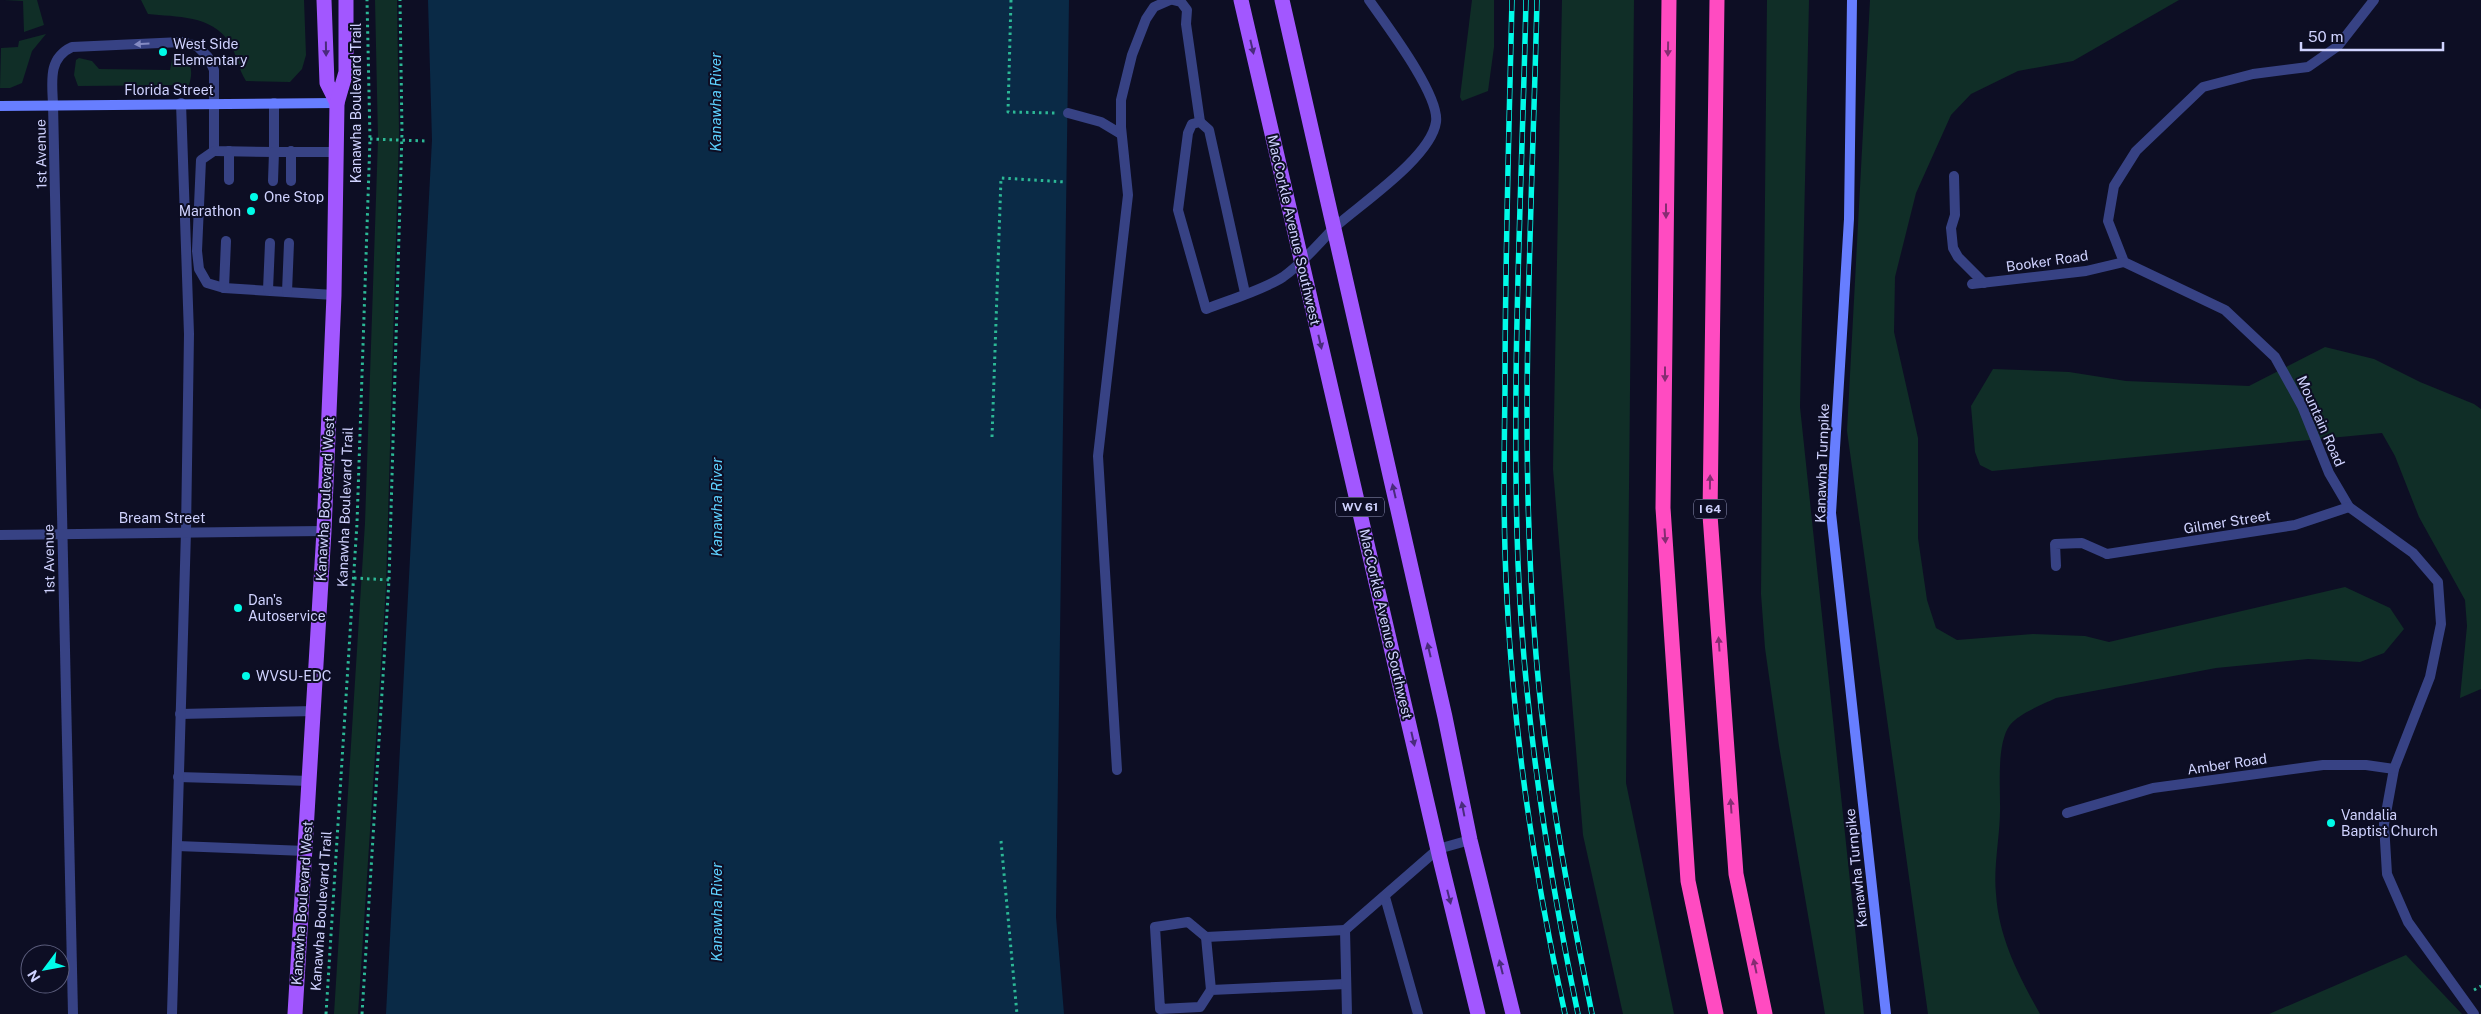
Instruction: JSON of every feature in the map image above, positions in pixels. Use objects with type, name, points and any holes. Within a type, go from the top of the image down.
[{"type":"highway","points":[[1669,0],[1663,508],[1688,881],[1716,1014]]},
{"type":"highway","name":"I 64","points":[[1717,0],[1710,515],[1736,874],[1765,1014]]},
{"type":"main road","name":"Kanawha Boulevard West","points":[[324,0],[327,83],[337,103]]},
{"type":"main road","name":"Kanawha Boulevard West","points":[[295,1014],[315,711],[334,295],[338,152],[337,103],[346,72],[346,0]]},
{"type":"main road","name":"MacCorkle Avenue Southwest","points":[[1240,0],[1478,1014]]},
{"type":"main road","name":"WV 61","points":[[1282,0],[1335,228],[1470,840],[1513,1014]]},
{"type":"main road","name":"Kanawha Turnpike","points":[[1852,0],[1849,219],[1831,513],[1886,1014]]},
{"type":"main road","name":"Florida Street","points":[[0,106],[53,104],[337,103]]},
{"type":"street","points":[[1117,770],[1098,456],[1128,195],[1121,134],[1121,100],[1132,55],[1146,19],[1154,7],[1172,0],[1181,2],[1187,10],[1186,24],[1200,122],[1209,130],[1245,293]]},
{"type":"street","points":[[1200,122],[1192,124],[1188,133],[1178,210],[1206,310],[1282,278],[1302,262],[1335,228],[1413,161],[1430,139],[1437,120],[1431,99],[1408,54],[1369,0]]},
{"type":"street","points":[[2124,262],[2108,221],[2114,186],[2136,151],[2203,87],[2253,74],[2308,67],[2338,46],[2374,0]]},
{"type":"street","name":"1st Avenue","points":[[73,1014],[52,72],[56,59],[62,51],[72,47],[182,42],[197,46],[208,56],[214,70],[213,103]]},
{"type":"street","points":[[172,1014],[186,531],[189,334],[181,103]]},
{"type":"street","points":[[213,103],[214,151]]},
{"type":"street","points":[[273,181],[274,103]]},
{"type":"street","points":[[1068,113],[1101,122],[1121,134]]},
{"type":"street","points":[[334,295],[224,288],[207,283],[199,269],[197,251],[200,160],[214,151],[338,152]]},
{"type":"street","points":[[229,151],[229,180]]},
{"type":"street","points":[[291,152],[291,181]]},
{"type":"street","points":[[1954,176],[1955,215],[1951,228],[1953,248],[1958,257],[1984,283]]},
{"type":"street","points":[[224,288],[226,241]]},
{"type":"street","points":[[268,290],[270,242]]},
{"type":"street","points":[[287,292],[289,243]]},
{"type":"street","name":"Booker Road","points":[[1972,284],[2086,271],[2124,262]]},
{"type":"street","name":"Mountain Road","points":[[2124,262],[2225,310],[2275,356],[2302,406],[2329,473],[2349,507],[2413,553],[2438,582],[2441,624],[2432,668],[2394,769],[2384,824],[2387,874],[2408,922],[2474,1014]]},
{"type":"street","name":"Gilmer Street","points":[[2056,566],[2055,544],[2082,543],[2107,554],[2294,525],[2349,507]]},
{"type":"street","name":"Bream Street","points":[[0,535],[62,532],[324,531]]},
{"type":"street","points":[[180,714],[315,711]]},
{"type":"street","name":"Amber Road","points":[[2067,813],[2153,788],[2323,765],[2366,765],[2394,769]]},
{"type":"street","points":[[178,777],[310,781]]},
{"type":"street","points":[[1206,937],[1211,990],[1200,1007],[1157,1012],[1155,927],[1188,922],[1206,937],[1345,930],[1438,849],[1470,840]]},
{"type":"street","points":[[177,846],[306,851]]},
{"type":"street","points":[[1385,897],[1418,1014]]},
{"type":"street","points":[[1345,930],[1347,1014]]},
{"type":"street","points":[[1211,990],[1346,984]]},
{"type":"path","name":"Kanawha Boulevard Trail","points":[[326,1014],[354,578],[370,139],[367,0]]},
{"type":"path","points":[[362,1014],[390,580],[402,140],[403,47],[400,0]]},
{"type":"path","points":[[1011,0],[1008,112],[1068,113]]},
{"type":"path","points":[[370,139],[426,141]]},
{"type":"path","points":[[992,437],[1001,178],[1066,182]]},
{"type":"path","points":[[354,578],[390,580]]},
{"type":"path","points":[[1001,841],[1017,1014]]},
{"type":"green space","points":[[4,0],[37,0],[44,25],[24,32],[23,1]]},
{"type":"green space","points":[[141,0],[304,0],[306,55],[302,69],[290,82],[246,81],[232,47],[222,33],[203,22],[193,19],[148,14]]},
{"type":"green space","points":[[375,0],[397,0],[399,132],[386,587],[358,1014],[334,1014],[365,523],[378,139]]},
{"type":"green space","points":[[1472,0],[1494,0],[1494,47],[1488,91],[1462,101],[1460,97]]},
{"type":"green space","points":[[1562,0],[1634,0],[1626,783],[1674,1014],[1623,1014],[1583,835],[1553,469]]},
{"type":"green space","points":[[1767,0],[1809,0],[1800,407],[1864,1014],[1825,1014],[1779,746],[1765,648],[1761,594]]},
{"type":"green space","points":[[1870,0],[2179,0],[2073,61],[2018,71],[1971,94],[1951,115],[1916,193],[1895,277],[1894,332],[1918,438],[1918,538],[1927,600],[1936,628],[1957,640],[2033,634],[2085,636],[2109,642],[2345,587],[2390,608],[2404,629],[2384,653],[2360,662],[2308,659],[2216,668],[2056,698],[2025,713],[2010,725],[2003,742],[2000,763],[2000,814],[1995,883],[1996,894],[2001,926],[2011,957],[2040,1014],[1928,1014],[1847,431]]},
{"type":"green space","points":[[46,34],[32,51],[22,83],[10,88],[0,88],[1,48],[18,47],[19,41]]},
{"type":"green space","points":[[173,54],[183,55],[190,65],[191,76],[189,85],[78,86],[74,75],[76,60],[79,58],[92,61],[99,69],[170,70]]},
{"type":"green space","points":[[2325,347],[2374,359],[2420,382],[2474,404],[2481,409],[2481,689],[2460,698],[2467,626],[2465,600],[2419,517],[2395,456],[2382,433],[1992,471],[1980,465],[1975,452],[1971,406],[1993,369],[2069,372],[2126,381],[2249,386]]},
{"type":"green space","points":[[2406,955],[2462,1014],[2269,1014]]},
{"type":"water","name":"Kanawha River","points":[[428,0],[1069,0],[1056,917],[1064,1014],[386,1014],[432,140]]},
{"type":"railway","points":[[1512,0],[1506,243],[1504,442],[1507,599],[1510,651],[1527,808],[1544,911],[1565,1014]]},
{"type":"railway","points":[[1526,0],[1516,352],[1518,563],[1531,733],[1556,902],[1578,1014]]},
{"type":"railway","points":[[1537,0],[1527,410],[1531,573],[1540,700],[1552,790],[1566,880],[1592,1014]]},
{"type":"place","name":"West Side Elementary","points":[[163,52]]},
{"type":"place","name":"One Stop","points":[[254,197]]},
{"type":"place","name":"Marathon","points":[[251,211]]},
{"type":"place","name":"Dan's Autoservice","points":[[238,608]]},
{"type":"place","name":"WVSU-EDC","points":[[246,676]]},
{"type":"place","name":"Vandalia Baptist Church","points":[[2331,823]]}]
